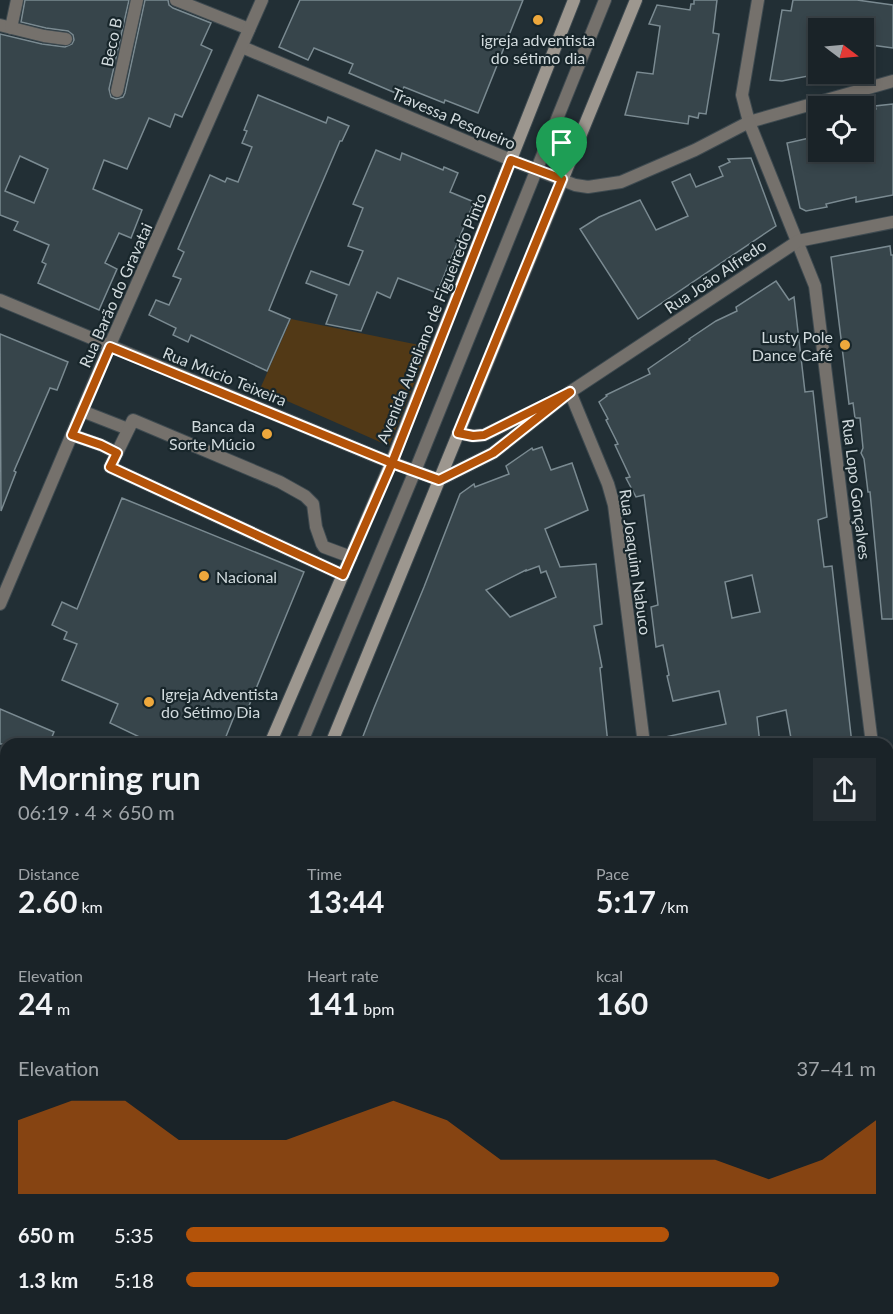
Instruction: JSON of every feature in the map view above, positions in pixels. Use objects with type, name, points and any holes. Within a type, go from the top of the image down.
[{"type":"main road","name":"Avenida Aureliano de Figueiredo Pinto","points":[[273,738],[392,463],[574,0]]},
{"type":"main road","points":[[333,738],[636,0]]},
{"type":"street","points":[[17,0],[5,27],[66,39]]},
{"type":"street","name":"Beco B","points":[[117,91],[137,0]]},
{"type":"street","points":[[176,0],[249,29]]},
{"type":"street","name":"Rua Barão do Gravatai","points":[[0,604],[262,0]]},
{"type":"street","points":[[304,738],[415,471],[605,0]]},
{"type":"street","name":"Rua Lopo Gonçalves","points":[[759,0],[742,95],[748,122],[815,286],[871,738]]},
{"type":"street","name":"Travessa Pesqueiro","points":[[242,47],[511,160],[588,188],[621,182],[695,150],[748,122],[893,81]]},
{"type":"street","name":"Rua João Alfredo","points":[[439,480],[493,453],[570,392],[798,241],[893,222]]},
{"type":"street","name":"Rua Múcio Teixeira","points":[[0,300],[392,463],[439,480]]},
{"type":"street","name":"Rua João Alfredo","points":[[458,433],[473,436],[484,435],[570,392]]},
{"type":"street","name":"Rua Joaquim Nabuco","points":[[570,392],[608,484],[614,505],[643,738]]},
{"type":"street","points":[[82,411],[128,429]]},
{"type":"street","points":[[343,575],[110,467],[133,420],[280,482],[305,496],[313,504],[316,527],[324,547],[351,556]]},
{"type":"street","points":[[72,435],[117,453]]},
{"type":"street","points":[[309,559],[319,536]]},
{"type":"shaded area","points":[[291,319],[429,347],[389,446],[260,389]]},
{"type":"building","points":[[25,0],[129,0],[109,89],[111,97],[116,99],[123,97],[125,93],[145,0],[168,0],[169,5],[173,8],[211,23],[201,45],[212,50],[182,117],[175,114],[170,127],[149,118],[127,169],[104,160],[93,189],[142,210],[131,238],[119,233],[105,263],[117,269],[99,310],[38,283],[46,264],[42,262],[49,245],[14,230],[18,222],[0,215],[0,34],[65,47],[72,44],[74,40],[73,35],[68,31],[21,22]],"holes":[[[20,156],[48,169],[34,203],[5,191]]]},
{"type":"building","points":[[300,0],[523,0],[478,113],[445,100],[444,103],[404,87],[400,95],[349,73],[353,64],[314,48],[308,60],[279,47]]},
{"type":"building","points":[[694,0],[717,0],[713,33],[719,34],[706,114],[699,113],[698,118],[689,116],[688,124],[625,115],[637,72],[653,74],[660,26],[649,24],[657,5],[690,10]]},
{"type":"building","points":[[793,0],[857,0],[893,5],[893,48],[874,45],[874,18],[808,18],[808,76],[782,81],[770,80],[782,10],[791,11]]},
{"type":"building","points":[[258,95],[326,123],[328,117],[349,126],[340,141],[269,310],[290,319],[267,371],[191,335],[188,342],[173,335],[176,328],[149,315],[156,300],[169,305],[181,279],[173,276],[184,252],[178,249],[210,175],[225,182],[227,178],[238,182],[252,147],[242,143],[247,131],[244,130]]},
{"type":"building","points":[[893,104],[893,195],[856,202],[856,197],[826,204],[827,207],[806,211],[800,208],[787,143],[808,138],[808,162],[874,162],[875,106]]},
{"type":"building","points":[[376,150],[400,160],[402,153],[443,170],[444,167],[458,173],[450,192],[474,202],[437,293],[398,278],[390,298],[377,292],[361,331],[326,324],[337,295],[306,283],[311,271],[349,285],[363,251],[348,246],[363,208],[353,204]]},
{"type":"building","points":[[751,158],[776,226],[638,319],[580,229],[599,217],[640,200],[656,230],[688,216],[672,182],[690,174],[696,187],[723,176],[719,167],[730,162],[728,159]]},
{"type":"building","points":[[890,246],[891,255],[893,255],[893,619],[882,619],[870,492],[868,492],[864,459],[861,453],[863,448],[860,418],[855,418],[853,403],[849,404],[831,257]]},
{"type":"building","points":[[776,281],[789,300],[794,297],[805,392],[813,391],[827,517],[818,520],[824,567],[832,566],[851,738],[791,738],[786,710],[757,717],[759,738],[665,738],[726,724],[719,691],[673,701],[663,645],[656,647],[651,607],[658,605],[644,495],[636,497],[626,478],[630,477],[615,445],[618,444],[606,420],[608,419],[599,402],[606,395],[650,374],[648,369],[689,339],[716,321],[737,311],[736,307]],"holes":[[[752,575],[760,612],[732,618],[725,582]]]},
{"type":"building","points":[[0,334],[68,362],[57,390],[50,388],[14,471],[16,472],[1,511]]},
{"type":"building","points":[[542,447],[551,470],[572,463],[588,510],[545,529],[560,567],[596,564],[602,624],[594,626],[602,667],[600,668],[607,738],[362,738],[460,494],[474,484],[475,487],[509,474],[506,466],[532,448],[533,450]],"holes":[[[539,566],[541,573],[546,571],[556,597],[510,617],[486,590],[526,570]]]},
{"type":"building","points":[[122,498],[304,572],[246,713],[237,709],[225,738],[141,738],[110,723],[118,704],[62,680],[77,644],[64,639],[67,632],[52,625],[62,602],[77,609]]},
{"type":"building","points":[[0,709],[54,732],[52,738],[0,738]]},
{"type":"place","name":"igreja adventista do sétimo dia","points":[[538,20]]},
{"type":"place","name":"Lusty Pole Dance Café","points":[[845,345]]},
{"type":"place","name":"Banca da Sorte Múcio","points":[[267,434]]},
{"type":"place","name":"Nacional","points":[[204,576]]},
{"type":"place","name":"Igreja Adventista do Sétimo Dia","points":[[149,702]]},
{"type":"route","points":[[562,179],[458,433],[473,436],[484,435],[570,392],[493,453],[439,480],[392,463],[343,575],[110,467],[117,453],[72,435],[110,347],[392,463],[511,160],[562,179]]}]
